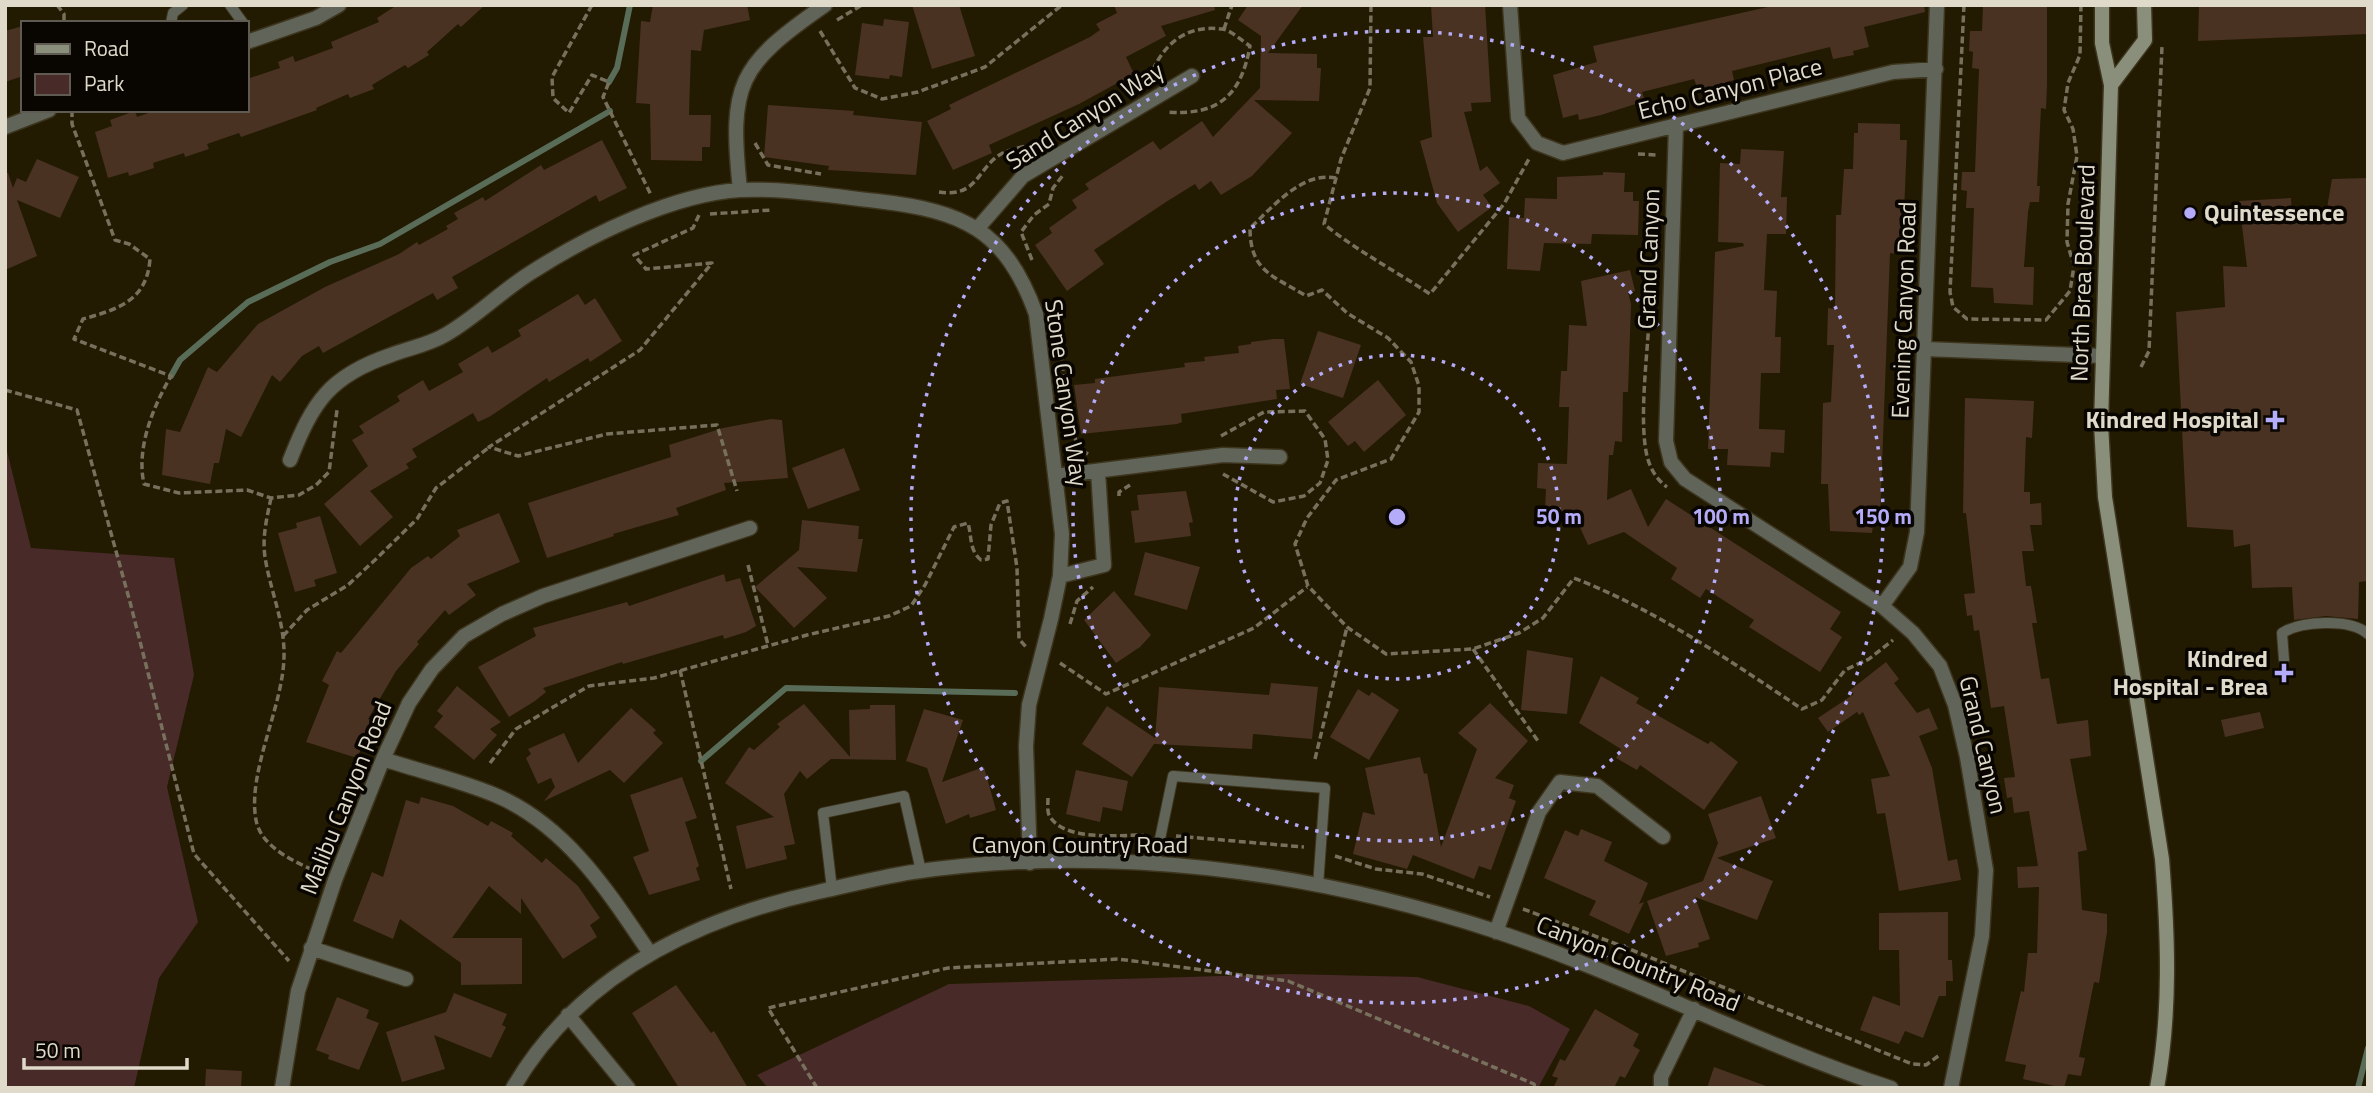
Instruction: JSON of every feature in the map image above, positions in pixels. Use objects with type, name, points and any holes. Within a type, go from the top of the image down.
[{"type":"main road","name":"North Brea Boulevard","points":[[2102,5],[2102,43],[2111,85],[2103,356],[2105,497],[2162,859],[2167,918],[2167,1004],[2157,1088]]},
{"type":"main road","points":[[2111,85],[2145,40],[2144,5]]},
{"type":"street","points":[[248,38],[316,18],[339,5]]},
{"type":"street","points":[[740,190],[734,135],[735,108],[749,72],[773,41],[825,5]]},
{"type":"street","points":[[1510,5],[1518,118],[1534,149]]},
{"type":"street","name":"Evening Canyon Road","points":[[1882,606],[1910,567],[1917,532],[1937,5]]},
{"type":"street","name":"Echo Canyon Place","points":[[1534,149],[1563,153],[1893,72],[1936,69]]},
{"type":"street","name":"Sand Canyon Way","points":[[977,229],[1023,177],[1192,76]]},
{"type":"street","points":[[5,127],[44,112]]},
{"type":"street","name":"Grand Canyon","points":[[1676,126],[1666,441],[1671,462],[1685,479],[1882,606],[1913,633],[1940,666],[1955,705],[1967,757],[1986,870],[1982,936],[1951,1088]]},
{"type":"street","name":"Stone Canyon Way","points":[[290,460],[308,415],[330,387],[389,355],[444,336],[535,269],[587,241],[704,195],[740,190],[782,190],[915,205],[949,213],[977,229],[1006,253],[1024,283],[1036,314],[1062,534],[1060,576],[1029,705],[1026,746],[1030,863]]},
{"type":"street","points":[[1925,349],[2103,356]]},
{"type":"street","points":[[1055,476],[1097,465],[1223,455],[1280,457]]},
{"type":"street","points":[[1060,576],[1104,565],[1097,465]]},
{"type":"street","name":"Malibu Canyon Road","points":[[282,1088],[296,1002],[311,948],[335,880],[383,759],[409,703],[432,669],[464,636],[502,614],[544,596],[750,528]]},
{"type":"street","points":[[383,759],[495,795],[527,813],[560,837],[601,881],[649,952]]},
{"type":"street","points":[[1496,932],[1539,812],[1560,782],[1597,786],[1663,837]]},
{"type":"street","name":"Canyon Country Road","points":[[513,1088],[568,1015],[614,976],[649,952],[717,921],[832,889],[921,871],[1030,863],[1154,863],[1267,875],[1383,899],[1496,932],[1694,1009],[1836,1070],[1891,1088]]},
{"type":"street","points":[[311,948],[406,979]]},
{"type":"street","points":[[1661,1088],[1661,1077],[1694,1009]]},
{"type":"street","points":[[568,1015],[628,1088]]},
{"type":"lane","points":[[171,21],[173,13],[183,5]]},
{"type":"lane","points":[[230,5],[242,21]]},
{"type":"lane","points":[[2284,660],[2282,633],[2293,626],[2346,624],[2361,628],[2368,634]]},
{"type":"lane","points":[[1154,863],[1173,776],[1325,788],[1318,886]]},
{"type":"lane","points":[[832,889],[823,813],[904,796],[921,871]]},
{"type":"path","points":[[57,5],[64,14],[64,21]]},
{"type":"path","points":[[592,5],[552,77],[553,98],[569,113],[592,75],[609,82],[603,97],[652,198]]},
{"type":"path","points":[[811,38],[862,5]]},
{"type":"path","points":[[914,5],[931,5]]},
{"type":"path","points":[[820,31],[855,88],[882,99],[918,92],[985,67],[1062,5]]},
{"type":"path","points":[[1224,29],[1232,5]]},
{"type":"path","points":[[1371,5],[1370,88],[1336,178],[1324,224],[1353,248],[1385,264],[1430,294],[1504,204],[1534,149]]},
{"type":"path","points":[[1964,5],[1953,307],[1967,319],[2033,320],[2046,320],[2070,291],[2074,266],[2067,242],[2068,204],[2077,156],[2073,129],[2064,110],[2068,83],[2080,55],[2081,5]]},
{"type":"path","points":[[1149,82],[1164,48],[1187,32],[1224,29],[1250,46],[1245,73],[1232,95],[1195,113],[1164,112]]},
{"type":"path","points":[[2141,367],[2149,351],[2162,43]]},
{"type":"path","points":[[72,112],[72,124],[116,240],[129,244],[150,259],[149,281],[131,299],[83,319],[74,339],[171,376],[155,404],[140,466],[144,484],[179,493],[247,490],[271,498],[299,495],[330,472],[337,407]]},
{"type":"path","points":[[937,192],[962,191],[981,177],[1002,153],[1050,139]]},
{"type":"path","points":[[754,141],[768,165],[834,176]]},
{"type":"path","points":[[1523,150],[1534,149]]},
{"type":"path","points":[[1534,149],[1541,163]]},
{"type":"path","points":[[1626,155],[1657,154],[1657,167]]},
{"type":"path","points":[[1034,264],[1021,232],[1034,215],[1049,204],[1053,188],[1066,172]]},
{"type":"path","points":[[1336,178],[1325,176],[1306,180],[1250,228],[1250,249],[1262,270],[1306,296],[1322,290],[1347,313],[1388,338],[1411,362],[1419,386],[1419,412],[1391,459],[1336,480],[1307,517],[1295,544],[1308,586],[1347,627],[1386,654],[1473,649],[1519,633],[1543,618],[1574,578],[1606,590],[1712,649],[1802,709],[1822,700],[1845,670],[1868,659],[1895,638]]},
{"type":"path","points":[[690,216],[778,209]]},
{"type":"path","points":[[283,636],[307,610],[348,585],[376,559],[417,519],[436,488],[489,447],[640,350],[712,263],[646,269],[635,255],[693,228],[699,215]]},
{"type":"path","points":[[1651,300],[1644,426],[1646,455],[1653,472],[1675,491]]},
{"type":"path","points":[[1058,337],[1077,448],[1097,465]]},
{"type":"path","points":[[5,390],[77,410],[130,602],[194,854],[290,962]]},
{"type":"path","points":[[1212,474],[1224,474],[1273,502],[1304,496],[1320,483],[1328,460],[1325,439],[1305,411],[1264,412],[1229,434],[1216,437]]},
{"type":"path","points":[[489,447],[518,456],[607,434],[717,425],[737,491]]},
{"type":"path","points":[[1119,502],[1119,492],[1140,479]]},
{"type":"path","points":[[271,498],[263,541],[283,636],[284,659],[257,787],[256,822],[262,837],[275,848],[335,880]]},
{"type":"path","points":[[490,763],[516,729],[589,686],[654,678],[768,645],[889,616],[911,606],[925,585],[954,527],[960,523],[968,523],[970,543],[976,557],[981,561],[988,559],[991,525],[1000,503],[1007,501],[1017,569],[1019,639],[1026,647]]},
{"type":"path","points":[[747,565],[768,645]]},
{"type":"path","points":[[1069,628],[1077,601],[1094,586],[1103,583]]},
{"type":"path","points":[[1060,663],[1106,694],[1254,628],[1308,586]]},
{"type":"path","points":[[1315,759],[1347,627]]},
{"type":"path","points":[[1885,631],[1902,645]]},
{"type":"path","points":[[1023,659],[1029,638]]},
{"type":"path","points":[[1473,649],[1538,741]]},
{"type":"path","points":[[1056,675],[1062,652]]},
{"type":"path","points":[[680,670],[731,889]]},
{"type":"path","points":[[1046,788],[1049,815],[1062,827],[1082,835],[1161,835],[1285,844],[1376,869],[1422,874],[1627,948],[1912,1064],[1926,1065],[1942,1053],[1945,1044]]},
{"type":"path","points":[[817,1088],[768,1008],[948,968],[1118,959],[1288,981],[1534,1084],[1535,1088]]},
{"type":"green space","points":[[5,443],[31,548],[174,558],[194,675],[167,787],[198,922],[159,978],[134,1088],[5,1088]]},
{"type":"green space","points":[[1287,974],[1417,977],[1529,1006],[1570,1029],[1538,1088],[768,1088],[757,1075],[949,984]]},
{"type":"building","points":[[397,5],[485,5],[461,27],[458,24],[427,52],[429,55],[408,68],[405,65],[372,85],[374,89],[350,98],[348,94],[316,108],[317,110],[241,137],[239,133],[207,144],[209,149],[185,157],[184,153],[153,163],[154,168],[129,176],[128,172],[108,178],[95,132],[112,126],[110,120],[132,112],[135,112],[137,117],[151,112],[248,112],[248,79],[280,68],[278,62],[293,56],[295,62],[333,48],[331,42],[379,22],[377,18]]},
{"type":"building","points":[[653,5],[747,5],[750,20],[704,30],[701,51],[691,50],[689,115],[711,115],[710,147],[702,147],[702,161],[651,160],[650,104],[636,103],[641,21],[650,22]]},
{"type":"building","points":[[912,5],[959,5],[975,56],[932,69]]},
{"type":"building","points":[[1114,5],[1214,5],[1215,10],[1161,26],[1166,36],[1126,57],[1134,74],[1079,104],[989,145],[992,153],[953,170],[927,121],[951,109],[949,105],[1090,37],[1100,30],[1096,24],[1117,13]]},
{"type":"building","points":[[1248,5],[1303,5],[1268,53],[1317,54],[1317,68],[1321,68],[1319,101],[1254,100],[1292,133],[1252,176],[1221,195],[1211,181],[1199,190],[1195,184],[1166,202],[1094,250],[1104,264],[1067,291],[1035,245],[1052,233],[1049,228],[1077,208],[1072,200],[1089,189],[1085,184],[1153,141],[1160,150],[1202,121],[1213,137],[1260,88],[1261,36],[1238,20]]},
{"type":"building","points":[[1431,5],[1485,5],[1491,102],[1471,103],[1472,111],[1464,112],[1480,171],[1487,166],[1500,183],[1483,195],[1492,207],[1458,232],[1437,203],[1420,141],[1432,137],[1423,37],[1433,37]]},
{"type":"building","points":[[1777,5],[1924,5],[1925,12],[1864,27],[1869,47],[1853,51],[1854,55],[1833,59],[1830,47],[1732,71],[1734,80],[1718,85],[1698,90],[1694,79],[1642,92],[1645,101],[1601,115],[1579,120],[1578,114],[1563,118],[1553,75],[1597,62],[1593,46]]},
{"type":"building","points":[[1983,5],[2047,5],[2047,86],[2046,109],[2041,108],[2037,186],[2040,186],[2039,202],[2030,202],[2024,267],[2034,267],[2033,305],[1994,303],[1993,288],[1971,287],[1974,208],[1966,208],[1967,191],[1961,190],[1962,172],[1975,172],[1979,69],[1972,68],[1973,52],[1969,51],[1970,31],[1982,31]]},
{"type":"building","points":[[2199,5],[2368,5],[2368,34],[2198,41]]},
{"type":"building","points":[[884,19],[909,22],[902,77],[890,75],[889,79],[855,75],[862,23],[883,26]]},
{"type":"building","points":[[21,27],[21,77],[5,82],[5,31]]},
{"type":"building","points":[[768,105],[854,111],[853,115],[922,122],[916,175],[828,170],[829,166],[764,157]]},
{"type":"building","points":[[1858,123],[1900,124],[1900,140],[1907,140],[1903,238],[1898,238],[1898,254],[1890,253],[1880,518],[1874,518],[1872,533],[1830,531],[1828,484],[1821,484],[1823,403],[1831,402],[1834,345],[1827,345],[1828,308],[1835,309],[1836,215],[1841,215],[1844,169],[1853,169],[1854,133],[1858,133]]},
{"type":"building","points":[[602,140],[627,188],[599,202],[596,195],[452,277],[458,288],[437,300],[433,293],[323,353],[319,346],[302,356],[280,382],[272,375],[241,437],[226,429],[219,463],[214,463],[210,484],[162,475],[166,429],[180,432],[208,367],[217,372],[258,324],[325,287],[399,254],[417,242],[419,245],[448,229],[446,226],[458,219],[454,213],[483,197],[485,201],[541,165],[544,170]]},
{"type":"building","points":[[1741,149],[1784,151],[1781,197],[1787,197],[1786,234],[1767,234],[1764,290],[1777,291],[1775,337],[1781,337],[1780,373],[1761,373],[1759,429],[1785,430],[1784,453],[1771,452],[1770,467],[1727,465],[1728,449],[1708,449],[1715,252],[1744,246],[1743,243],[1718,242],[1720,163],[1740,164]]},
{"type":"building","points":[[37,159],[79,177],[60,218],[17,200],[37,256],[5,270],[5,173],[8,173],[13,188],[17,178],[26,182]]},
{"type":"building","points":[[1603,172],[1625,173],[1624,192],[1633,192],[1633,201],[1639,201],[1638,235],[1592,234],[1591,244],[1544,243],[1540,271],[1507,269],[1509,217],[1524,218],[1525,198],[1557,199],[1557,177],[1603,175]]},
{"type":"building","name":"Kindred Hospital","points":[[2368,178],[2368,581],[2359,582],[2358,619],[2326,616],[2294,620],[2292,587],[2252,588],[2250,544],[2234,547],[2233,530],[2187,527],[2176,312],[2225,307],[2223,266],[2247,267],[2239,201],[2291,198],[2292,219],[2326,214],[2332,179]]},
{"type":"building","points":[[1630,270],[1635,291],[1628,292],[1631,304],[1628,392],[1623,392],[1622,442],[1615,441],[1613,455],[1609,455],[1607,500],[1631,489],[1648,527],[1666,499],[1841,612],[1830,629],[1842,637],[1820,672],[1749,627],[1754,620],[1706,589],[1700,598],[1671,579],[1677,568],[1624,532],[1588,545],[1573,512],[1545,511],[1546,489],[1537,488],[1538,463],[1567,464],[1569,407],[1559,407],[1561,371],[1567,371],[1569,325],[1587,326],[1581,281]]},
{"type":"building","points":[[578,294],[585,305],[595,298],[622,341],[590,362],[588,358],[549,382],[547,378],[489,417],[478,422],[473,413],[412,449],[417,457],[406,464],[409,468],[370,491],[393,517],[360,546],[324,504],[368,466],[352,440],[364,433],[359,426],[400,401],[397,396],[423,380],[429,391],[463,372],[458,364],[488,346],[492,353],[521,336],[518,330]]},
{"type":"building","points":[[1318,331],[1361,345],[1343,398],[1300,384]]},
{"type":"building","points":[[1284,339],[1290,389],[1276,390],[1277,399],[1181,414],[1182,422],[1177,424],[1081,434],[1074,385],[1095,383],[1095,379],[1185,367],[1184,363],[1205,361],[1204,357],[1239,353],[1238,346]]},
{"type":"building","points":[[1378,380],[1406,415],[1364,452],[1355,441],[1348,446],[1328,422]]},
{"type":"building","points":[[1965,398],[2034,401],[2032,438],[2026,437],[2024,492],[2030,492],[2030,504],[2041,503],[2042,525],[2030,525],[2034,551],[2022,551],[2026,586],[2031,586],[2037,623],[2032,623],[2041,679],[2049,678],[2057,724],[2088,720],[2091,756],[2070,759],[2087,850],[2078,852],[2082,910],[2107,914],[2107,932],[2099,983],[2094,982],[2079,1057],[2085,1058],[2081,1076],[2068,1074],[2064,1088],[2023,1079],[2026,1065],[2005,1061],[2021,991],[2024,992],[2028,953],[2037,953],[2039,887],[2018,888],[2017,867],[2038,866],[2029,811],[2014,813],[2012,797],[2007,798],[2004,778],[2015,777],[2004,706],[1991,708],[1979,630],[1974,631],[1972,615],[1967,616],[1964,594],[1975,593],[1966,513],[1963,513]]},
{"type":"building","points":[[771,419],[782,420],[788,478],[724,483],[726,490],[676,508],[679,515],[613,534],[614,536],[547,558],[528,503],[671,457],[669,445],[723,428]]},
{"type":"building","points":[[844,448],[860,490],[808,509],[792,468]]},
{"type":"building","points":[[1186,491],[1193,522],[1189,523],[1191,536],[1135,543],[1131,511],[1139,510],[1137,495]]},
{"type":"building","points":[[499,513],[520,562],[467,584],[476,595],[449,615],[445,610],[417,642],[419,644],[396,671],[368,719],[374,721],[357,758],[306,742],[329,685],[322,681],[337,651],[341,653],[411,568],[428,556],[431,559],[460,536],[457,530]]},
{"type":"building","points":[[320,516],[337,573],[314,580],[316,586],[295,592],[278,533],[297,528],[296,523]]},
{"type":"building","points":[[802,520],[859,526],[858,539],[863,539],[857,572],[797,567],[827,598],[794,628],[755,587],[799,550]]},
{"type":"building","points":[[1145,552],[1200,567],[1187,610],[1134,595]]},
{"type":"building","points":[[724,574],[726,582],[740,578],[756,626],[746,632],[724,639],[723,635],[623,664],[622,662],[543,688],[546,692],[509,717],[478,667],[536,636],[533,628],[627,602],[629,606]]},
{"type":"building","points":[[1114,591],[1151,635],[1140,647],[1116,663],[1084,620]]},
{"type":"building","points":[[1527,650],[1573,658],[1567,714],[1521,710]]},
{"type":"building","points":[[1886,662],[1899,679],[1894,683],[1917,713],[1929,708],[1938,729],[1919,736],[1932,768],[1948,861],[1957,859],[1961,880],[1899,891],[1885,813],[1877,814],[1871,779],[1890,776],[1863,712],[1859,715],[1857,712],[1828,732],[1818,718],[1854,694],[1849,691]]},
{"type":"building","points":[[1601,676],[1639,698],[1636,703],[1708,744],[1711,741],[1738,762],[1704,810],[1640,765],[1637,770],[1616,758],[1621,749],[1579,723]]},
{"type":"building","points":[[1271,683],[1318,687],[1312,739],[1253,734],[1252,749],[1154,744],[1132,777],[1082,744],[1107,706],[1155,738],[1159,687],[1269,695]]},
{"type":"building","points":[[457,686],[501,722],[490,729],[497,735],[474,760],[434,727],[443,716],[437,711]]},
{"type":"building","points":[[1358,689],[1369,696],[1372,692],[1399,710],[1369,760],[1330,737]]},
{"type":"building","points":[[1490,703],[1528,741],[1495,778],[1514,785],[1509,798],[1516,801],[1491,870],[1479,866],[1474,879],[1413,855],[1407,869],[1353,854],[1363,812],[1375,815],[1365,768],[1420,757],[1424,774],[1427,773],[1441,847],[1477,749],[1458,733]]},
{"type":"building","points":[[804,704],[850,757],[849,710],[870,709],[870,705],[895,705],[896,760],[831,759],[807,779],[800,771],[784,794],[795,844],[784,846],[787,859],[746,869],[736,826],[774,817],[725,783],[749,747],[754,750],[780,727],[777,724]]},
{"type":"building","points":[[631,708],[656,730],[653,733],[663,743],[624,783],[610,770],[544,801],[555,787],[551,778],[538,784],[526,758],[531,754],[528,749],[564,733],[578,763]]},
{"type":"building","points":[[924,709],[963,720],[942,782],[984,767],[996,810],[970,818],[969,814],[946,824],[927,768],[906,761]]},
{"type":"building","points":[[2260,712],[2264,728],[2225,737],[2221,720]]},
{"type":"building","points":[[1076,770],[1128,781],[1122,811],[1103,807],[1100,822],[1066,814]]},
{"type":"building","points":[[682,777],[697,818],[685,822],[699,866],[696,868],[700,880],[649,895],[633,857],[649,851],[630,795]]},
{"type":"building","points":[[1761,796],[1776,838],[1717,858],[1773,881],[1757,920],[1695,897],[1710,939],[1698,943],[1699,947],[1666,956],[1647,901],[1703,881],[1718,843],[1708,814]]},
{"type":"building","points":[[421,797],[453,806],[488,826],[491,821],[513,833],[511,836],[542,863],[546,858],[578,886],[600,918],[590,925],[597,937],[563,959],[521,898],[521,914],[489,886],[452,938],[522,938],[522,984],[461,985],[461,963],[400,919],[393,939],[353,921],[372,872],[383,877],[406,800],[419,804]]},
{"type":"building","points":[[1581,829],[1612,842],[1604,861],[1648,883],[1639,904],[1644,902],[1629,934],[1589,915],[1596,901],[1544,878],[1565,830],[1578,836]]},
{"type":"building","points":[[1948,912],[1948,960],[1952,960],[1953,981],[1946,981],[1946,996],[1939,996],[1923,1038],[1905,1031],[1899,1044],[1860,1030],[1873,996],[1900,1006],[1899,950],[1879,950],[1879,913]]},
{"type":"building","points":[[676,985],[711,1033],[714,1031],[748,1088],[679,1088],[632,1013]]},
{"type":"building","points":[[454,993],[507,1014],[502,1025],[506,1027],[491,1058],[434,1035],[445,1069],[402,1082],[386,1032],[446,1012]]},
{"type":"building","points":[[337,997],[369,1010],[366,1018],[379,1023],[359,1070],[328,1059],[329,1055],[316,1050]]},
{"type":"building","points":[[1595,1009],[1639,1034],[1633,1046],[1640,1050],[1625,1078],[1620,1076],[1614,1088],[1553,1088],[1558,1078],[1552,1076],[1560,1059],[1565,1061]]},
{"type":"building","points":[[1714,1067],[1766,1086],[1707,1088]]},
{"type":"building","points":[[206,1069],[242,1071],[241,1088],[205,1088]]},
{"type":"waterway","points":[[609,82],[617,68],[630,5]]},
{"type":"waterway","points":[[171,376],[180,360],[248,302],[330,262],[380,244],[610,111]]},
{"type":"waterway","points":[[701,761],[786,688],[1015,693]]},
{"type":"waterway","points":[[2358,1088],[2368,1048]]},
{"type":"place","name":"Quintessence","points":[[2190,213]]},
{"type":"place","name":"Kindred Hospital","points":[[2275,420]]},
{"type":"place","name":"Kindred Hospital - Brea","points":[[2284,673]]}]
